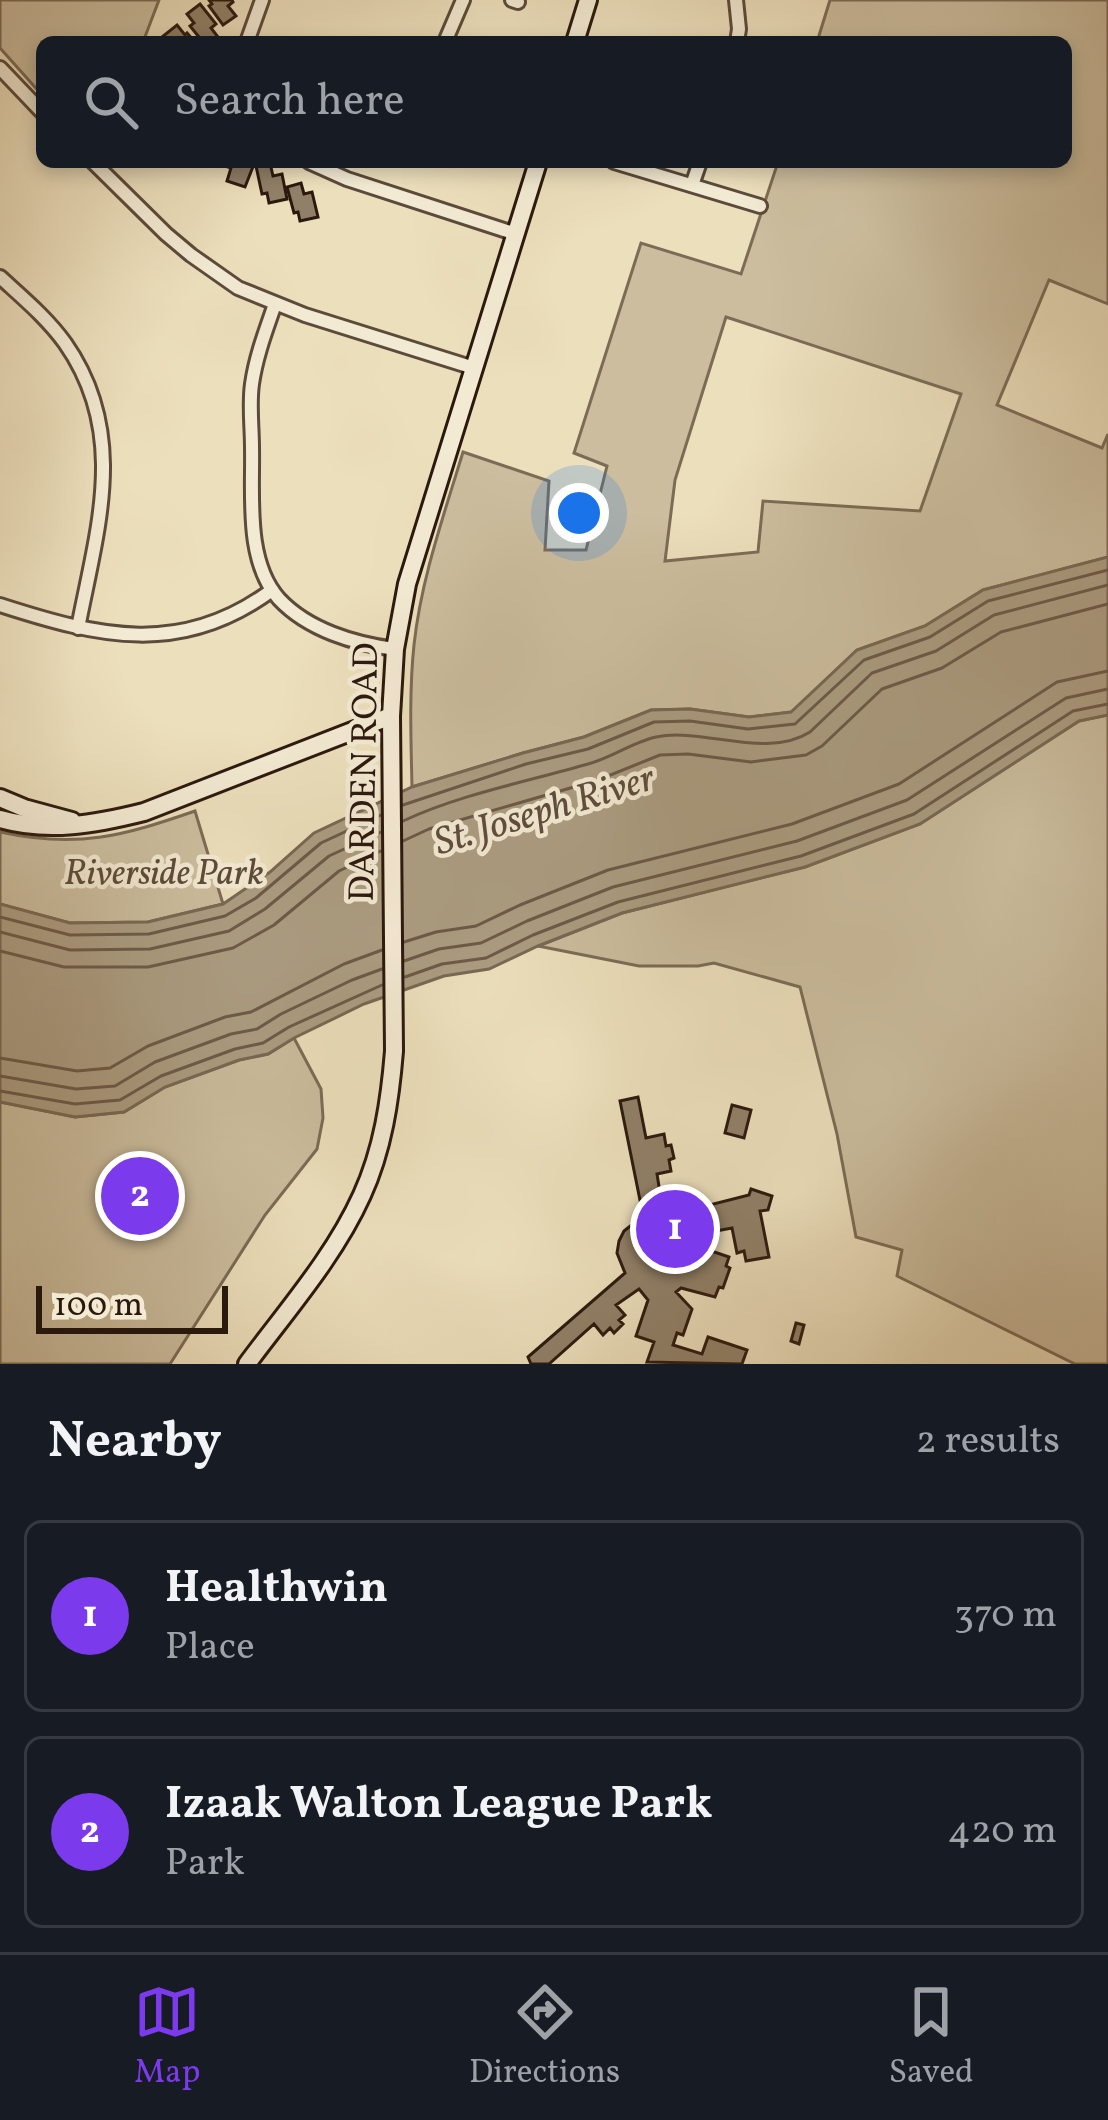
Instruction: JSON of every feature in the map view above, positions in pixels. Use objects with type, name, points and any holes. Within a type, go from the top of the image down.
[{"type":"street","points":[[249,36],[262,0]]},
{"type":"street","points":[[448,36],[463,0]]},
{"type":"street","points":[[577,36],[588,0]]},
{"type":"street","points":[[736,0],[738,36]]},
{"type":"street","points":[[0,68],[36,106]]},
{"type":"street","points":[[99,168],[191,255],[238,287],[275,304],[474,368]]},
{"type":"street","points":[[323,168],[516,234]]},
{"type":"street","points":[[347,178],[351,168]]},
{"type":"street","name":"DARDEN ROAD","points":[[248,1364],[322,1264],[361,1198],[382,1136],[394,1051],[391,716],[395,649],[407,584],[536,168]]},
{"type":"street","points":[[634,168],[760,206]]},
{"type":"street","points":[[692,185],[698,168]]},
{"type":"street","points":[[0,277],[62,339],[82,373],[100,422],[103,494],[78,628]]},
{"type":"street","points":[[275,304],[257,357],[250,415],[254,534],[264,573],[272,590],[294,612],[320,628],[395,649]]},
{"type":"street","points":[[0,605],[78,628],[128,636],[184,632],[236,614],[272,590]]},
{"type":"street","points":[[0,819],[44,828],[145,812],[391,716]]},
{"type":"street","points":[[0,797],[84,824]]},
{"type":"green space","points":[[0,0],[159,0],[145,36],[36,36],[36,88],[0,48]]},
{"type":"green space","points":[[830,0],[1108,0],[1108,304],[1049,280],[997,405],[1102,448],[1108,434],[1108,557],[983,590],[925,626],[857,650],[792,712],[749,717],[690,709],[651,710],[584,737],[412,787],[411,680],[417,620],[463,452],[549,481],[545,550],[586,550],[607,466],[574,453],[641,243],[741,274],[776,168],[1072,168],[1072,36],[819,36]],"holes":[[[726,317],[961,394],[920,511],[763,501],[758,552],[665,561],[675,480]]]},
{"type":"green space","points":[[1108,715],[1108,1364],[1075,1364],[897,1276],[902,1250],[856,1237],[837,1134],[800,987],[714,963],[639,966],[538,946],[622,913],[805,867],[920,824],[1079,721]]},
{"type":"green space","name":"Riverside Park","points":[[195,811],[223,904],[148,922],[70,923],[0,904],[0,832],[53,839],[99,837]]},
{"type":"green space","points":[[294,1038],[321,1089],[323,1118],[317,1149],[265,1215],[170,1364],[0,1364],[0,1102],[75,1117],[124,1112],[165,1087],[268,1054]]},
{"type":"water","name":"St. Joseph River","points":[[1108,557],[1108,715],[1079,721],[920,824],[805,867],[622,913],[489,969],[444,976],[364,1004],[268,1054],[165,1087],[124,1112],[75,1117],[0,1102],[0,904],[70,923],[148,922],[223,904],[270,872],[314,833],[412,787],[584,737],[651,710],[690,709],[749,717],[791,712],[857,650],[925,626],[983,590]]},
{"type":"building","points":[[209,0],[232,0],[228,6],[236,16],[223,25]]},
{"type":"building","points":[[200,4],[216,24],[211,28],[217,36],[198,36],[187,14]]},
{"type":"building","points":[[177,25],[190,36],[163,36]]},
{"type":"building","points":[[231,168],[252,168],[245,187],[227,181]]},
{"type":"building","points":[[256,168],[271,168],[273,176],[282,174],[287,199],[269,203],[267,193],[262,194]]},
{"type":"building","points":[[301,183],[304,194],[312,192],[318,217],[300,221],[287,187]]},
{"type":"building","points":[[638,1097],[646,1138],[664,1134],[674,1158],[669,1160],[671,1171],[657,1174],[662,1205],[696,1198],[698,1208],[749,1195],[751,1189],[772,1196],[768,1210],[760,1211],[769,1257],[746,1261],[744,1251],[737,1253],[732,1228],[684,1237],[685,1242],[729,1257],[726,1266],[730,1268],[715,1297],[681,1288],[676,1292],[692,1309],[683,1335],[677,1333],[673,1345],[702,1354],[708,1337],[747,1350],[742,1364],[647,1362],[654,1342],[636,1336],[648,1300],[639,1289],[616,1305],[625,1315],[614,1333],[610,1328],[603,1335],[594,1324],[549,1364],[531,1364],[528,1357],[625,1273],[617,1253],[619,1241],[624,1231],[644,1220],[620,1101]]},
{"type":"building","points":[[732,1105],[751,1110],[744,1138],[725,1133]]},
{"type":"building","points":[[796,1323],[804,1325],[799,1344],[791,1341]]},
{"type":"place","name":"Izaak Walton League Park","points":[[140,1196]]},
{"type":"place","name":"Healthwin","points":[[675,1229]]}]
